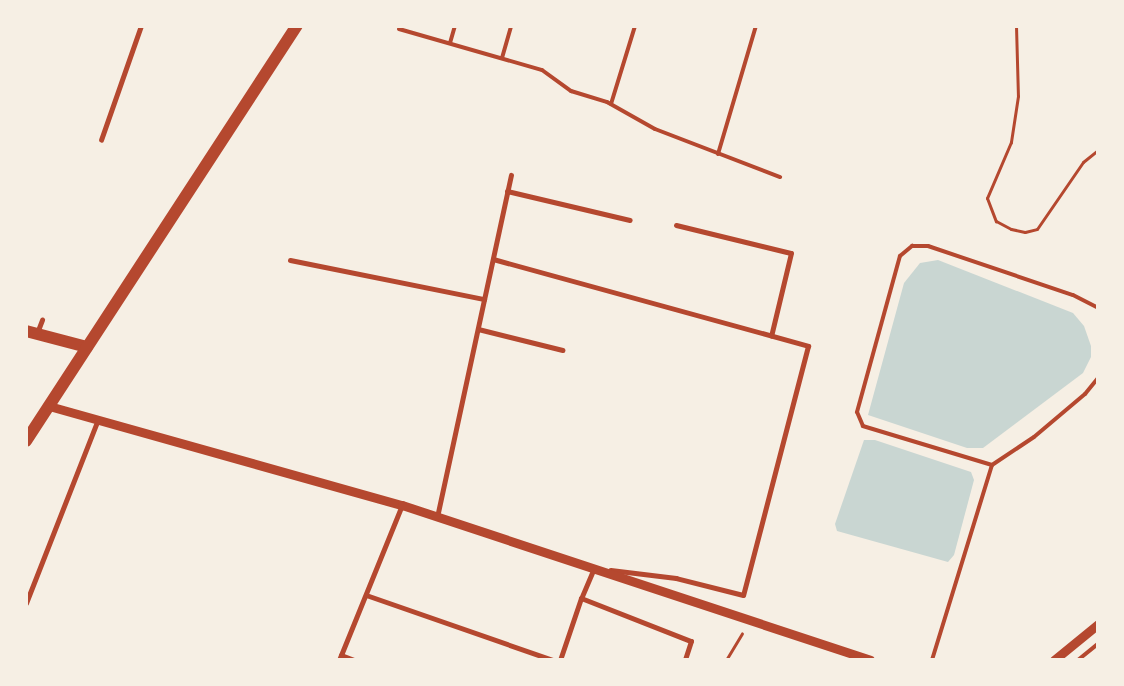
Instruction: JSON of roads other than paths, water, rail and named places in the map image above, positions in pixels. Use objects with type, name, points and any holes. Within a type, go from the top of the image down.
[{"type":"main road","points":[[26,441],[297,26]]},
{"type":"main road","points":[[32,333],[87,347]]},
{"type":"street","points":[[101,140],[141,26]]},
{"type":"street","points":[[437,517],[511,175]]},
{"type":"street","points":[[507,191],[630,220]]},
{"type":"street","points":[[676,225],[792,253],[771,336]]},
{"type":"street","points":[[492,259],[808,346],[743,594],[676,578],[593,568]]},
{"type":"street","points":[[290,260],[484,299]]},
{"type":"street","points":[[32,333],[42,320]]},
{"type":"street","points":[[478,329],[562,350]]},
{"type":"street","points":[[49,406],[402,505],[870,660]]},
{"type":"street","points":[[26,603],[98,419]]},
{"type":"street","points":[[354,660],[340,658],[402,505]]},
{"type":"street","points":[[560,660],[593,568]]},
{"type":"street","points":[[366,595],[552,660]]},
{"type":"street","points":[[581,598],[691,641],[685,660]]},
{"type":"street","points":[[1054,660],[1098,624]]},
{"type":"lane","points":[[450,43],[455,26]]},
{"type":"lane","points":[[502,58],[511,26]]},
{"type":"lane","points":[[611,104],[635,26]]},
{"type":"lane","points":[[718,154],[756,26]]},
{"type":"lane","points":[[399,28],[542,70],[571,91],[611,104],[655,130],[780,177]]},
{"type":"lane","points":[[992,465],[863,426],[857,412],[900,256],[912,246],[928,246],[1073,295],[1098,308]]},
{"type":"lane","points":[[932,660],[992,465],[1034,437],[1078,400],[1098,378]]},
{"type":"lane","points":[[1078,660],[1098,644]]}]
